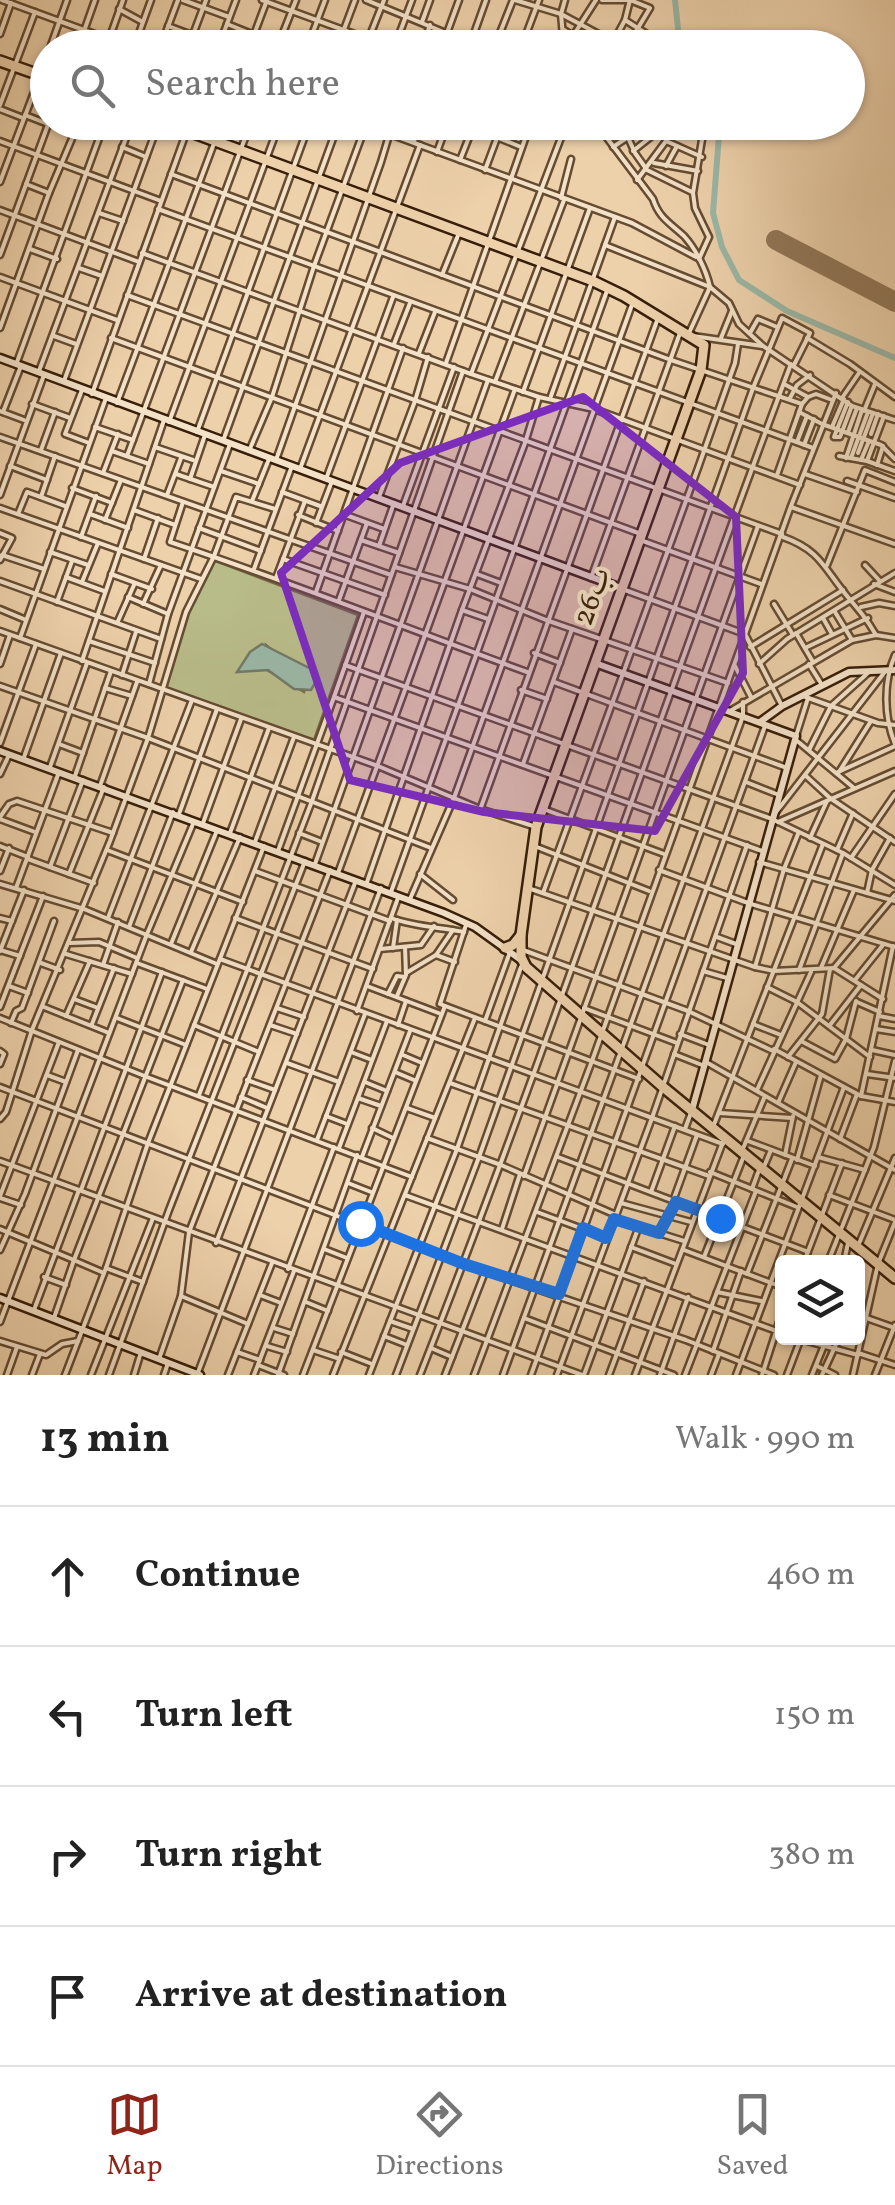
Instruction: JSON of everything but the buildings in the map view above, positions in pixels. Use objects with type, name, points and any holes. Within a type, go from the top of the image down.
[{"type":"highway","points":[[0,61],[30,72]]},
{"type":"highway","points":[[215,141],[608,288],[688,333],[704,347],[701,370]]},
{"type":"highway","name":"26ب","points":[[522,961],[512,950],[521,936],[536,827],[701,370]]},
{"type":"highway","points":[[522,961],[540,981],[582,1012],[640,1073],[663,1086],[724,1140],[745,1149],[799,1203],[820,1214],[895,1278]]},
{"type":"street","points":[[2,0],[84,30],[95,0]]},
{"type":"street","points":[[56,30],[68,0]]},
{"type":"street","points":[[112,30],[123,0]]},
{"type":"street","points":[[140,30],[151,0]]},
{"type":"street","points":[[167,30],[180,0],[229,17]]},
{"type":"street","points":[[194,30],[206,0]]},
{"type":"street","points":[[225,30],[236,0]]},
{"type":"street","points":[[255,30],[265,0],[343,29],[355,0]]},
{"type":"street","points":[[284,30],[296,0]]},
{"type":"street","points":[[314,30],[325,0]]},
{"type":"street","points":[[366,0],[383,3],[440,30]]},
{"type":"street","points":[[401,30],[412,0]]},
{"type":"street","points":[[422,22],[430,0]]},
{"type":"street","points":[[451,30],[459,0]]},
{"type":"street","points":[[476,30],[486,0]]},
{"type":"street","points":[[502,30],[514,0],[561,14],[593,30]]},
{"type":"street","points":[[528,30],[540,0]]},
{"type":"street","points":[[564,30],[561,14],[565,0]]},
{"type":"street","points":[[578,30],[599,0],[630,0],[650,8],[640,28]]},
{"type":"street","points":[[620,30],[630,0]]},
{"type":"street","points":[[0,34],[11,3]]},
{"type":"street","points":[[372,30],[383,3]]},
{"type":"street","points":[[119,9],[142,22]]},
{"type":"street","points":[[30,118],[0,107],[3,90],[35,12]]},
{"type":"street","points":[[625,20],[642,30]]},
{"type":"street","points":[[227,24],[243,30]]},
{"type":"street","points":[[168,26],[178,30]]},
{"type":"street","points":[[429,30],[430,26]]},
{"type":"street","points":[[0,182],[30,105]]},
{"type":"street","points":[[0,255],[42,140]]},
{"type":"street","points":[[0,328],[71,140]]},
{"type":"street","points":[[26,421],[2,412],[99,140]]},
{"type":"street","points":[[0,495],[125,140]]},
{"type":"street","points":[[63,382],[154,140]]},
{"type":"street","points":[[92,394],[184,140]]},
{"type":"street","points":[[128,456],[244,140]]},
{"type":"street","points":[[50,769],[110,574],[166,421],[208,324],[274,140]]},
{"type":"street","points":[[190,479],[217,377],[304,140]]},
{"type":"street","points":[[148,684],[168,614],[220,471],[243,387],[332,140]]},
{"type":"street","points":[[250,451],[361,140]]},
{"type":"street","points":[[252,501],[296,406],[369,199],[386,140]]},
{"type":"street","points":[[404,140],[615,217],[697,258]]},
{"type":"street","points":[[253,570],[282,492],[321,416],[417,140]]},
{"type":"street","points":[[437,152],[441,140]]},
{"type":"street","points":[[460,160],[468,140]]},
{"type":"street","points":[[485,170],[497,140]]},
{"type":"street","points":[[503,140],[522,148]]},
{"type":"street","points":[[446,364],[525,140]]},
{"type":"street","points":[[471,374],[560,140]]},
{"type":"street","points":[[591,578],[671,360],[710,287],[688,242],[656,211],[653,199],[608,140]]},
{"type":"street","points":[[613,147],[624,140]]},
{"type":"street","points":[[629,140],[647,170],[693,193]]},
{"type":"street","points":[[634,151],[647,140]]},
{"type":"street","points":[[697,258],[708,238],[694,208],[701,140]]},
{"type":"street","points":[[117,403],[215,141]]},
{"type":"street","points":[[637,180],[666,141],[702,157]]},
{"type":"street","points":[[0,142],[161,201]]},
{"type":"street","points":[[654,175],[678,146]]},
{"type":"street","points":[[122,147],[146,157]]},
{"type":"street","points":[[661,148],[673,154]]},
{"type":"street","points":[[315,864],[471,423],[511,340],[542,262],[571,158]]},
{"type":"street","points":[[652,163],[698,171]]},
{"type":"street","points":[[672,182],[680,168]]},
{"type":"street","points":[[171,174],[671,360],[802,404]]},
{"type":"street","points":[[26,184],[49,193]]},
{"type":"street","points":[[523,392],[590,208]]},
{"type":"street","points":[[158,209],[813,448]]},
{"type":"street","points":[[0,210],[138,262]]},
{"type":"street","points":[[97,212],[122,221]]},
{"type":"street","points":[[550,398],[615,217]]},
{"type":"street","points":[[442,275],[459,232]]},
{"type":"street","points":[[606,245],[710,287],[729,303],[765,347],[861,408],[895,420]]},
{"type":"street","points":[[30,248],[57,259]]},
{"type":"street","points":[[142,253],[471,374],[538,397],[594,409],[800,485]]},
{"type":"street","points":[[80,268],[102,276]]},
{"type":"street","points":[[0,277],[117,320]]},
{"type":"street","points":[[394,948],[395,894],[409,840],[608,288]]},
{"type":"street","points":[[126,295],[802,544],[827,565],[850,600],[868,618],[876,635]]},
{"type":"street","points":[[316,522],[392,296]]},
{"type":"street","points":[[394,344],[410,302]]},
{"type":"street","points":[[410,900],[454,798],[633,302]]},
{"type":"street","points":[[720,338],[732,311]]},
{"type":"street","points":[[419,354],[436,312]]},
{"type":"street","points":[[480,809],[584,513],[658,318]]},
{"type":"street","points":[[396,1375],[479,1157],[765,347],[783,318],[809,332],[807,338],[784,384],[733,517],[522,1108],[420,1375]]},
{"type":"street","points":[[750,333],[758,319],[778,327]]},
{"type":"street","points":[[688,333],[765,347]]},
{"type":"street","points":[[54,336],[76,344]]},
{"type":"street","points":[[110,338],[611,523],[763,584]]},
{"type":"street","points":[[807,338],[895,397]]},
{"type":"street","points":[[543,893],[717,416],[738,344]]},
{"type":"street","points":[[316,592],[403,348]]},
{"type":"street","points":[[379,498],[428,357]]},
{"type":"street","points":[[0,358],[745,634],[782,706]]},
{"type":"street","points":[[403,506],[454,367]]},
{"type":"street","points":[[199,1095],[312,801],[464,370]]},
{"type":"street","points":[[860,371],[861,408],[854,432],[859,453],[878,466],[895,471]]},
{"type":"street","points":[[789,400],[810,376]]},
{"type":"street","points":[[784,384],[808,397]]},
{"type":"street","points":[[859,453],[854,432],[861,408],[875,384]]},
{"type":"street","points":[[159,1359],[181,1296],[189,1232],[320,897],[358,820],[515,389]]},
{"type":"street","points":[[82,390],[65,436],[88,443]]},
{"type":"street","points":[[474,1375],[528,1238],[664,854],[836,393]]},
{"type":"street","points":[[777,475],[802,404],[816,394],[832,400]]},
{"type":"street","points":[[366,882],[526,442],[538,397]]},
{"type":"street","points":[[20,638],[106,398]]},
{"type":"street","points":[[32,404],[71,419]]},
{"type":"street","points":[[859,453],[854,432],[861,408]]},
{"type":"street","points":[[854,432],[861,408]]},
{"type":"street","points":[[828,410],[858,422]]},
{"type":"street","points":[[41,451],[55,412]]},
{"type":"street","points":[[799,412],[884,446],[895,460]]},
{"type":"street","points":[[797,442],[808,416]]},
{"type":"street","points":[[804,445],[814,420]]},
{"type":"street","points":[[95,426],[133,440]]},
{"type":"street","points":[[792,433],[809,432]]},
{"type":"street","points":[[104,474],[118,434]]},
{"type":"street","points":[[0,437],[391,576]]},
{"type":"street","points":[[878,466],[884,446]]},
{"type":"street","points":[[156,447],[195,461]]},
{"type":"street","points":[[840,448],[880,456]]},
{"type":"street","points":[[112,451],[150,464]]},
{"type":"street","points":[[839,456],[859,453]]},
{"type":"street","points":[[42,497],[56,456]]},
{"type":"street","points":[[167,496],[182,456]]},
{"type":"street","points":[[10,466],[48,480]]},
{"type":"street","points":[[827,565],[844,526],[860,485],[865,470],[895,486],[894,497],[860,485],[847,481]]},
{"type":"street","points":[[220,471],[259,484]]},
{"type":"street","points":[[175,474],[214,487]]},
{"type":"street","points":[[804,474],[857,492]]},
{"type":"street","points":[[105,520],[121,480]]},
{"type":"street","points":[[72,488],[112,503]]},
{"type":"street","points":[[18,514],[27,492],[66,506]]},
{"type":"street","points":[[282,492],[322,506]]},
{"type":"street","points":[[0,1119],[14,1092],[32,1030],[107,850],[148,738],[186,612],[214,556],[237,495],[275,509]]},
{"type":"street","points":[[81,537],[96,496]]},
{"type":"street","points":[[276,578],[305,501]]},
{"type":"street","points":[[184,502],[169,541],[340,600],[424,636],[527,672]]},
{"type":"street","points":[[378,546],[394,503]]},
{"type":"street","points":[[791,506],[895,544]]},
{"type":"street","points":[[0,508],[202,579]]},
{"type":"street","points":[[134,510],[175,524]]},
{"type":"street","points":[[90,514],[128,528]]},
{"type":"street","points":[[344,514],[384,529]]},
{"type":"street","points":[[298,515],[338,531]]},
{"type":"street","points":[[144,559],[158,518]]},
{"type":"street","points":[[340,600],[368,523]]},
{"type":"street","points":[[502,1230],[758,526]]},
{"type":"street","points":[[200,528],[262,551]]},
{"type":"street","points":[[0,532],[12,538],[1,557],[44,569]]},
{"type":"street","points":[[361,540],[400,554]]},
{"type":"street","points":[[82,582],[98,543]]},
{"type":"street","points":[[50,552],[88,566]]},
{"type":"street","points":[[283,559],[385,594]]},
{"type":"street","points":[[57,602],[72,560]]},
{"type":"street","points":[[143,604],[162,565]]},
{"type":"street","points":[[865,566],[877,582],[895,592],[890,605]]},
{"type":"street","points":[[395,567],[470,589],[546,620],[728,683]]},
{"type":"street","points":[[759,664],[794,634],[895,573]]},
{"type":"street","points":[[110,574],[152,589]]},
{"type":"street","points":[[476,574],[501,582]]},
{"type":"street","points":[[66,577],[104,591]]},
{"type":"street","points":[[0,583],[162,639]]},
{"type":"street","points":[[118,621],[135,583]]},
{"type":"street","points":[[750,647],[843,590]]},
{"type":"street","points":[[888,590],[890,605]]},
{"type":"street","points":[[863,592],[867,605]]},
{"type":"street","points":[[128,597],[168,614]]},
{"type":"street","points":[[774,604],[805,648],[822,686]]},
{"type":"street","points":[[860,608],[890,605]]},
{"type":"street","points":[[171,606],[186,612]]},
{"type":"street","points":[[0,609],[26,620]]},
{"type":"street","points":[[462,610],[488,620]]},
{"type":"street","points":[[278,851],[364,611]]},
{"type":"street","points":[[835,612],[852,640]]},
{"type":"street","points":[[823,618],[832,634]]},
{"type":"street","points":[[805,648],[868,618]]},
{"type":"street","points":[[523,764],[572,629]]},
{"type":"street","points":[[122,675],[137,630]]},
{"type":"street","points":[[0,631],[378,766],[480,809],[536,827]]},
{"type":"street","points":[[0,664],[10,635]]},
{"type":"street","points":[[729,711],[852,640],[876,635],[895,638]]},
{"type":"street","points":[[87,640],[155,664]]},
{"type":"street","points":[[0,743],[36,644]]},
{"type":"street","points":[[158,651],[171,655]]},
{"type":"street","points":[[22,760],[61,653]]},
{"type":"street","points":[[534,653],[560,663]]},
{"type":"street","points":[[838,773],[895,745],[887,725],[890,671],[895,655]]},
{"type":"street","points":[[594,662],[796,738],[854,788]]},
{"type":"street","points":[[734,664],[751,698]]},
{"type":"street","points":[[345,665],[775,819],[895,885]]},
{"type":"street","points":[[50,867],[111,671]]},
{"type":"street","points":[[531,1375],[763,724],[782,706],[851,671],[890,671]]},
{"type":"street","points":[[775,819],[852,714],[890,671]]},
{"type":"street","points":[[808,750],[831,706],[870,672]]},
{"type":"street","points":[[69,874],[138,681]]},
{"type":"street","points":[[554,682],[787,768]]},
{"type":"street","points":[[0,686],[250,776],[431,848]]},
{"type":"street","points":[[105,688],[132,696]]},
{"type":"street","points":[[521,690],[547,700]]},
{"type":"street","points":[[334,696],[762,851]]},
{"type":"street","points":[[806,697],[871,721],[895,725]]},
{"type":"street","points":[[685,1130],[806,697]]},
{"type":"street","points":[[108,918],[192,700]]},
{"type":"street","points":[[503,1375],[743,716],[743,702]]},
{"type":"street","points":[[128,927],[217,709]]},
{"type":"street","points":[[0,1322],[147,934],[242,718]]},
{"type":"street","points":[[838,773],[871,721]]},
{"type":"street","points":[[230,832],[268,728]]},
{"type":"street","points":[[255,842],[294,737]]},
{"type":"street","points":[[58,744],[83,753]]},
{"type":"street","points":[[0,752],[366,882],[468,922],[512,950],[688,1011],[859,1095],[895,1102]]},
{"type":"street","points":[[0,774],[9,755]]},
{"type":"street","points":[[775,819],[895,770]]},
{"type":"street","points":[[16,888],[60,772]]},
{"type":"street","points":[[806,776],[829,798],[892,840],[872,870],[867,893]]},
{"type":"street","points":[[744,782],[779,796]]},
{"type":"street","points":[[852,858],[895,794]]},
{"type":"street","points":[[810,838],[829,798]]},
{"type":"street","points":[[35,832],[0,818],[14,801],[113,833]]},
{"type":"street","points":[[542,808],[664,854]]},
{"type":"street","points":[[837,850],[852,813]]},
{"type":"street","points":[[170,944],[218,828]]},
{"type":"street","points":[[756,967],[798,832]]},
{"type":"street","points":[[299,833],[322,842]]},
{"type":"street","points":[[191,953],[240,837]]},
{"type":"street","points":[[713,1127],[823,844]]},
{"type":"street","points":[[557,1375],[748,845]]},
{"type":"street","points":[[0,846],[94,883]]},
{"type":"street","points":[[65,1375],[148,1143],[264,846]]},
{"type":"street","points":[[532,846],[651,892]]},
{"type":"street","points":[[0,872],[8,848]]},
{"type":"street","points":[[107,850],[242,902]]},
{"type":"street","points":[[799,970],[844,854]]},
{"type":"street","points":[[109,1375],[164,1222],[305,861]]},
{"type":"street","points":[[759,862],[894,899],[832,969],[819,1018],[788,1057]]},
{"type":"street","points":[[254,870],[372,914],[414,926],[464,932]]},
{"type":"street","points":[[659,870],[748,903],[894,946],[866,1074],[840,1139]]},
{"type":"street","points":[[420,874],[453,900]]},
{"type":"street","points":[[216,1243],[357,879]]},
{"type":"street","points":[[0,884],[84,909],[191,953],[248,970],[685,1130],[724,1140],[634,1375]]},
{"type":"street","points":[[0,1298],[198,1375],[380,888]]},
{"type":"street","points":[[526,888],[756,967],[832,969],[882,998]]},
{"type":"street","points":[[20,956],[0,950],[24,890]]},
{"type":"street","points":[[821,969],[854,890]]},
{"type":"street","points":[[0,1007],[43,896]]},
{"type":"street","points":[[0,918],[12,921]]},
{"type":"street","points":[[235,918],[373,969]]},
{"type":"street","points":[[358,1011],[393,920]]},
{"type":"street","points":[[10,1022],[28,993],[54,921]]},
{"type":"street","points":[[103,964],[118,922]]},
{"type":"street","points":[[468,922],[440,1002],[592,1061],[640,1073]]},
{"type":"street","points":[[380,949],[424,943],[434,926]]},
{"type":"street","points":[[388,994],[397,975],[405,975],[436,954],[452,930]]},
{"type":"street","points":[[715,937],[736,944]]},
{"type":"street","points":[[70,944],[100,942],[207,990]]},
{"type":"street","points":[[801,1041],[833,1059],[846,1039],[858,982],[884,943]]},
{"type":"street","points":[[396,997],[405,975],[405,947]]},
{"type":"street","points":[[486,1021],[512,950]]},
{"type":"street","points":[[66,954],[132,974]]},
{"type":"street","points":[[436,954],[455,962]]},
{"type":"street","points":[[66,1016],[90,961]]},
{"type":"street","points":[[368,1375],[457,1149],[522,961]]},
{"type":"street","points":[[39,963],[60,970]]},
{"type":"street","points":[[91,1026],[114,968]]},
{"type":"street","points":[[756,1090],[812,970]]},
{"type":"street","points":[[703,971],[728,978]]},
{"type":"street","points":[[34,1310],[162,972]]},
{"type":"street","points":[[54,1318],[183,980]]},
{"type":"street","points":[[886,981],[895,981]]},
{"type":"street","points":[[392,985],[400,988]]},
{"type":"street","points":[[8,986],[28,993]]},
{"type":"street","points":[[366,986],[441,1014]]},
{"type":"street","points":[[767,987],[797,1002],[871,1053],[895,1058],[893,1078],[870,1156],[830,1255]]},
{"type":"street","points":[[73,999],[98,1008]]},
{"type":"street","points":[[398,1025],[406,1000]]},
{"type":"street","points":[[854,1000],[895,1019]]},
{"type":"street","points":[[829,1026],[854,1000]]},
{"type":"street","points":[[42,1006],[109,1033]]},
{"type":"street","points":[[303,1375],[445,1006]]},
{"type":"street","points":[[277,1008],[304,1017]]},
{"type":"street","points":[[582,1012],[607,1016],[677,1043]]},
{"type":"street","points":[[316,1141],[365,1014]]},
{"type":"street","points":[[0,1018],[147,1078],[412,1176]]},
{"type":"street","points":[[117,1018],[186,1045]]},
{"type":"street","points":[[334,1375],[475,1018]]},
{"type":"street","points":[[254,1375],[312,1205],[387,1021]]},
{"type":"street","points":[[752,1024],[781,1035]]},
{"type":"street","points":[[194,1025],[259,1052]]},
{"type":"street","points":[[270,1025],[297,1034]]},
{"type":"street","points":[[876,1028],[895,1032]]},
{"type":"street","points":[[238,1352],[280,1374],[348,1182],[410,1030]]},
{"type":"street","points":[[680,1034],[711,1045]]},
{"type":"street","points":[[21,1205],[0,1194],[60,1042]]},
{"type":"street","points":[[0,1250],[21,1205],[78,1050]]},
{"type":"street","points":[[0,1051],[4,1053],[0,1064]]},
{"type":"street","points":[[351,1052],[372,1060]]},
{"type":"street","points":[[401,1054],[422,1063]]},
{"type":"street","points":[[674,1054],[735,1078],[793,1115]]},
{"type":"street","points":[[286,1062],[339,1082]]},
{"type":"street","points":[[778,1103],[796,1062]]},
{"type":"street","points":[[395,1072],[415,1080]]},
{"type":"street","points":[[866,1074],[893,1078]]},
{"type":"street","points":[[46,1075],[66,1082]]},
{"type":"street","points":[[711,1375],[732,1294],[795,1159],[821,1075]]},
{"type":"street","points":[[248,1080],[275,1090]]},
{"type":"street","points":[[364,1082],[387,1090]]},
{"type":"street","points":[[449,1083],[662,1160],[799,1203]]},
{"type":"street","points":[[736,1375],[844,1087]]},
{"type":"street","points":[[0,1088],[485,1272],[559,1294],[774,1375]]},
{"type":"street","points":[[704,1257],[766,1096]]},
{"type":"street","points":[[241,1097],[267,1108]]},
{"type":"street","points":[[358,1098],[381,1106]]},
{"type":"street","points":[[405,1108],[436,1118]]},
{"type":"street","points":[[720,1113],[793,1115],[893,1168]]},
{"type":"street","points":[[784,1156],[793,1115]]},
{"type":"street","points":[[326,1116],[348,1124]]},
{"type":"street","points":[[651,1192],[675,1126]]},
{"type":"street","points":[[372,1128],[394,1138]]},
{"type":"street","points":[[659,1233],[675,1202],[698,1134]]},
{"type":"street","points":[[427,1138],[684,1242]]},
{"type":"street","points":[[745,1149],[770,1150],[815,1166]]},
{"type":"street","points":[[685,1375],[770,1150]]},
{"type":"street","points":[[556,1157],[806,1251]]},
{"type":"street","points":[[818,1157],[864,1170]]},
{"type":"street","points":[[848,1255],[895,1158]]},
{"type":"street","points":[[0,1160],[216,1243],[398,1305],[583,1375],[638,1226]]},
{"type":"street","points":[[805,1255],[842,1163]]},
{"type":"street","points":[[348,1182],[372,1192]]},
{"type":"street","points":[[827,1194],[895,1221],[893,1236],[878,1264],[865,1317],[895,1327],[876,1375]]},
{"type":"street","points":[[406,1195],[775,1331]]},
{"type":"street","points":[[621,1203],[691,1222]]},
{"type":"street","points":[[536,1212],[606,1238]]},
{"type":"street","points":[[91,1375],[153,1218]]},
{"type":"street","points":[[0,1230],[143,1282]]},
{"type":"street","points":[[632,1247],[676,1264]]},
{"type":"street","points":[[324,1249],[347,1258]]},
{"type":"street","points":[[682,1249],[775,1284]]},
{"type":"street","points":[[228,1375],[272,1263]]},
{"type":"street","points":[[445,1375],[485,1272]]},
{"type":"street","points":[[44,1277],[66,1286]]},
{"type":"street","points":[[609,1375],[644,1281]]},
{"type":"street","points":[[716,1292],[762,1301]]},
{"type":"street","points":[[260,1294],[281,1303]]},
{"type":"street","points":[[181,1296],[248,1324]]},
{"type":"street","points":[[661,1373],[688,1298]]},
{"type":"street","points":[[306,1302],[328,1311]]},
{"type":"street","points":[[116,1311],[130,1316]]},
{"type":"street","points":[[524,1318],[674,1375]]},
{"type":"street","points":[[390,1321],[413,1330]]},
{"type":"street","points":[[273,1328],[293,1334]]},
{"type":"street","points":[[763,1373],[775,1334]]},
{"type":"street","points":[[383,1336],[407,1345]]},
{"type":"street","points":[[0,1341],[46,1356],[62,1344],[78,1340]]},
{"type":"street","points":[[266,1345],[287,1352]]},
{"type":"street","points":[[787,1375],[797,1345]]},
{"type":"street","points":[[818,1345],[895,1365]]},
{"type":"street","points":[[824,1372],[836,1345]]},
{"type":"street","points":[[853,1375],[860,1345]]},
{"type":"street","points":[[7,1375],[18,1347]]},
{"type":"street","points":[[812,1375],[823,1347]]},
{"type":"street","points":[[430,1348],[452,1357]]},
{"type":"street","points":[[313,1350],[339,1359]]},
{"type":"street","points":[[134,1375],[141,1352]]},
{"type":"street","points":[[342,1352],[372,1364]]},
{"type":"street","points":[[32,1375],[40,1354]]},
{"type":"street","points":[[164,1375],[168,1363]]},
{"type":"street","points":[[816,1366],[835,1375]]},
{"type":"highlighted area","points":[[583,397],[736,517],[743,673],[655,831],[484,812],[350,780],[281,573],[400,463]]},
{"type":"green space","points":[[213,560],[358,615],[314,740],[164,687],[191,605]],"holes":[[[266,645],[278,655],[313,670],[304,692],[267,670]]]},
{"type":"shaded area","points":[[262,644],[313,670],[318,678],[311,690],[294,689],[268,670],[237,672],[250,652]]},
{"type":"waterway","points":[[675,0],[678,30]]},
{"type":"waterway","points":[[719,140],[713,213],[722,247],[739,280],[787,311],[895,358]]},
{"type":"runway","points":[[776,240],[895,302]]},
{"type":"route","points":[[360,1223],[464,1264],[559,1294],[583,1228],[606,1238],[614,1219],[659,1233],[676,1202],[720,1218]]}]
